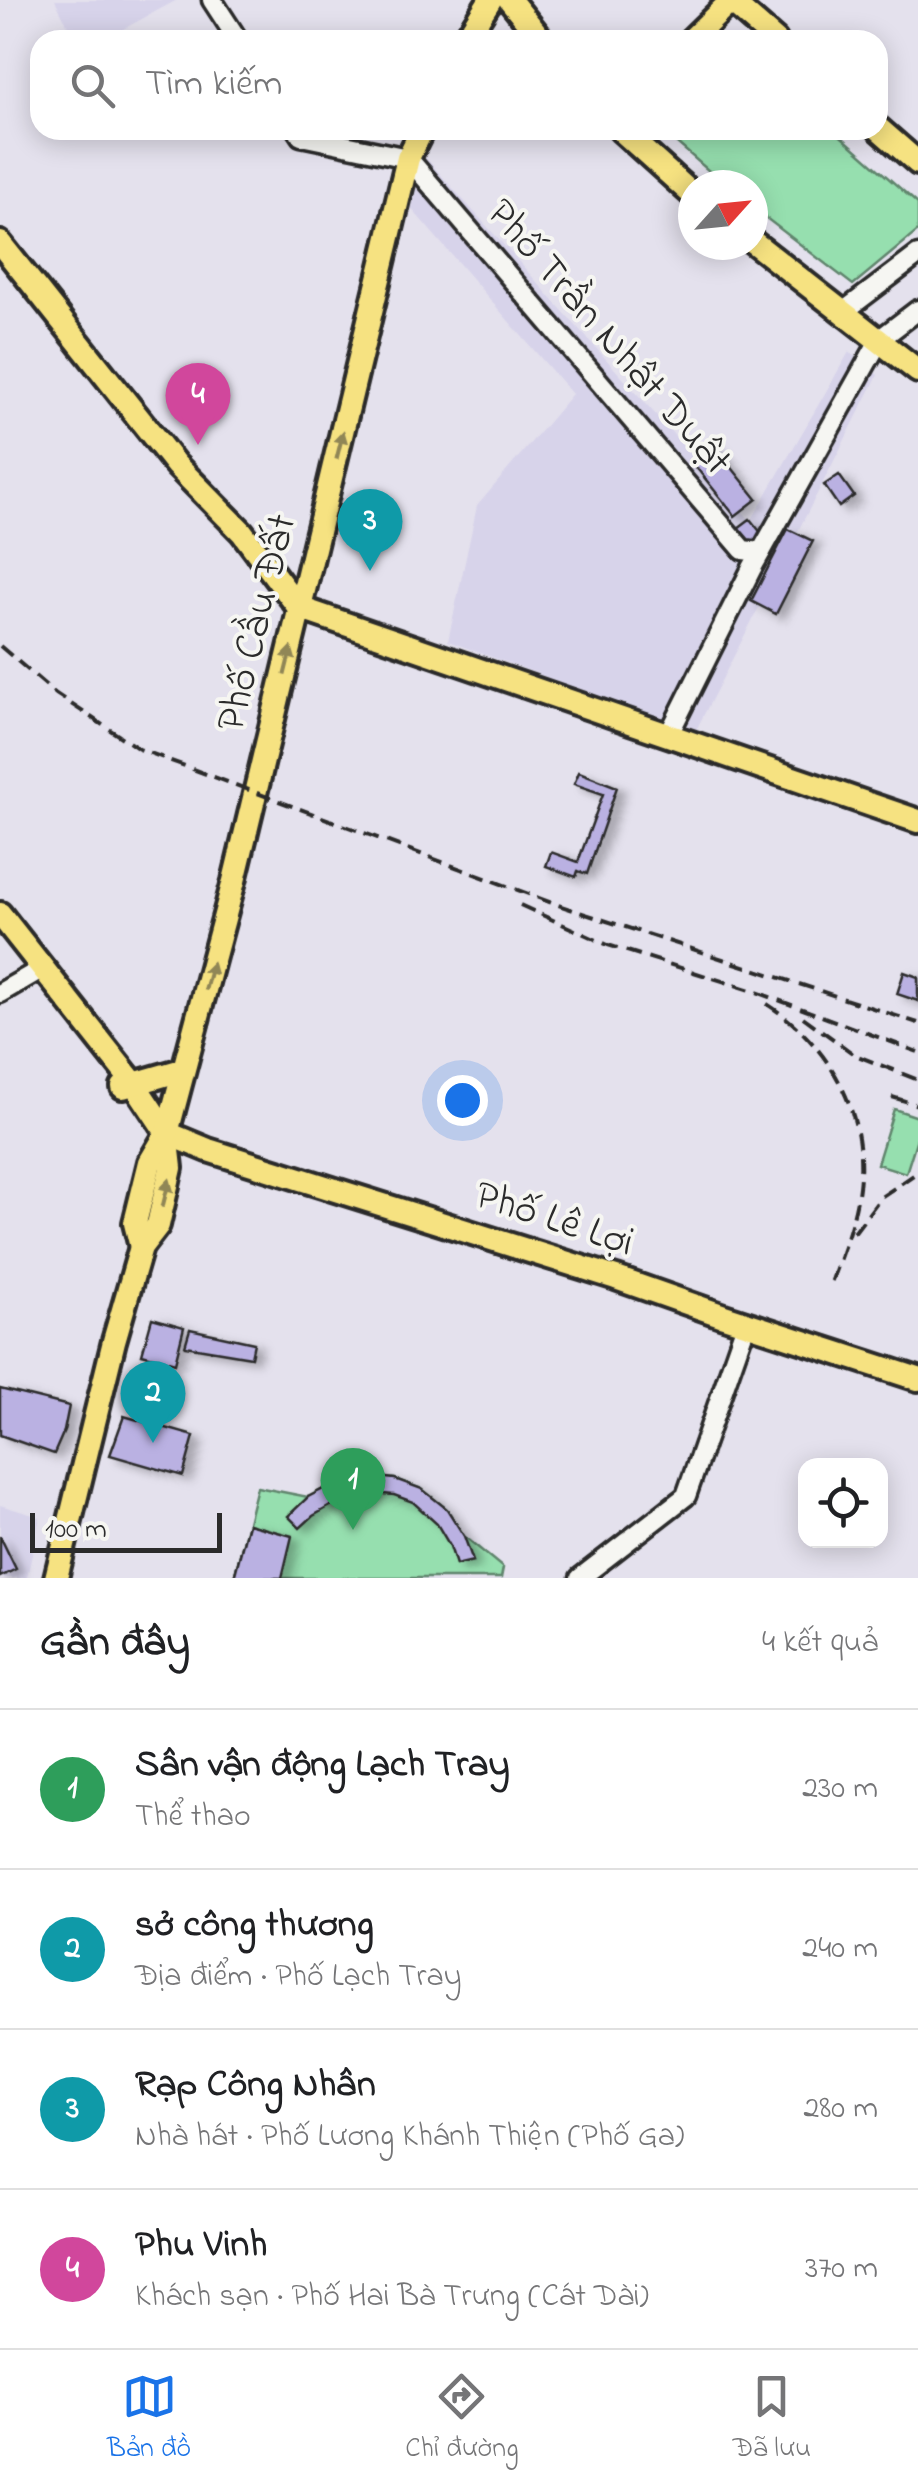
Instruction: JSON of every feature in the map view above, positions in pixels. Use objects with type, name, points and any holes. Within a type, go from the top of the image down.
[{"type":"main road","points":[[471,30],[490,0]]},
{"type":"main road","points":[[510,0],[534,30]]},
{"type":"main road","points":[[701,30],[731,1],[764,30]]},
{"type":"main road","points":[[888,137],[918,163]]},
{"type":"main road","name":"Phố Cầu Đất","points":[[167,1134],[238,866],[408,158],[417,140]]},
{"type":"main road","points":[[633,140],[678,181]]},
{"type":"main road","points":[[0,243],[176,466],[242,532],[299,608],[918,821]]},
{"type":"main road","points":[[768,254],[918,371]]},
{"type":"main road","points":[[0,914],[37,972]]},
{"type":"main road","points":[[0,934],[37,972],[167,1134],[170,1176],[158,1226],[141,1248],[56,1578]]},
{"type":"main road","points":[[128,1086],[182,1070]]},
{"type":"main road","points":[[128,1086],[150,1138],[150,1162],[135,1223],[141,1248]]},
{"type":"main road","points":[[150,1162],[167,1134]]},
{"type":"main road","name":"Phố Lê Lợi","points":[[167,1134],[918,1379]]},
{"type":"street","points":[[212,0],[232,30]]},
{"type":"street","points":[[320,140],[408,158]]},
{"type":"street","name":"Phố Trần Nhật Duật","points":[[408,158],[752,557]]},
{"type":"street","points":[[842,312],[918,256]]},
{"type":"street","points":[[670,734],[752,557],[880,339],[918,310]]},
{"type":"street","points":[[0,993],[37,972]]},
{"type":"street","points":[[580,1578],[686,1496],[746,1324]]},
{"type":"shaded area","points":[[55,0],[177,0],[122,30],[70,30]]},
{"type":"shaded area","points":[[424,156],[751,521],[849,352],[878,375],[695,732],[448,641],[477,506],[572,394],[410,207]]},
{"type":"shaded area","points":[[0,1505],[40,1517],[27,1578],[0,1578]]},
{"type":"green space","points":[[673,140],[845,140],[918,204],[918,231],[853,285],[768,220],[768,170],[708,170]]},
{"type":"green space","points":[[894,1109],[918,1117],[918,1135],[906,1173],[877,1164]]},
{"type":"green space","points":[[367,1476],[395,1479],[422,1489],[447,1509],[464,1536],[503,1568],[501,1578],[234,1578],[257,1487],[308,1497],[335,1483]]},
{"type":"building","points":[[713,444],[757,499],[735,516],[691,461]]},
{"type":"building","points":[[839,475],[854,496],[839,507],[824,485]]},
{"type":"building","points":[[750,519],[762,534],[750,544],[738,528]]},
{"type":"building","points":[[788,529],[813,541],[776,614],[751,601]]},
{"type":"building","points":[[579,772],[617,787],[587,874],[578,871],[576,877],[546,866],[551,852],[578,862],[603,794],[574,784]]},
{"type":"building","points":[[904,972],[918,977],[918,1001],[897,994]]},
{"type":"building","points":[[152,1318],[184,1327],[175,1363],[142,1354]]},
{"type":"building","points":[[190,1329],[254,1343],[251,1357],[185,1346]]},
{"type":"building","points":[[135,1370],[159,1375],[152,1407],[128,1402]]},
{"type":"building","points":[[0,1389],[69,1406],[54,1454],[0,1435]]},
{"type":"building","points":[[124,1416],[194,1436],[183,1476],[110,1455]]},
{"type":"building","points":[[367,1476],[395,1479],[422,1489],[447,1509],[464,1536],[473,1561],[456,1565],[437,1524],[413,1502],[394,1495],[371,1493],[341,1500],[300,1528],[288,1516],[308,1497],[335,1483]]},
{"type":"building","points":[[248,1524],[268,1530],[255,1578],[234,1578]]},
{"type":"building","points":[[248,1524],[292,1536],[282,1578],[234,1578]]},
{"type":"building","points":[[0,1536],[16,1569],[0,1577]]},
{"type":"railway","points":[[0,646],[56,694],[139,749],[555,904],[918,1023]]},
{"type":"railway","points":[[520,905],[608,945],[757,992],[918,1052]]},
{"type":"railway","points":[[767,1004],[789,1020],[825,1059],[850,1106],[857,1132],[857,1199],[831,1283]]},
{"type":"railway","points":[[803,1017],[855,1055],[918,1080]]},
{"type":"railway","points":[[892,1097],[918,1105]]},
{"type":"railway","points":[[854,1233],[881,1197],[918,1172]]},
{"type":"place","name":"Phu Vinh","points":[[198,445]]},
{"type":"place","name":"Rạp Công Nhân","points":[[370,571]]},
{"type":"place","name":"sở công thương","points":[[153,1443]]},
{"type":"place","name":"Sân vận động Lạch Tray","points":[[353,1530]]}]
